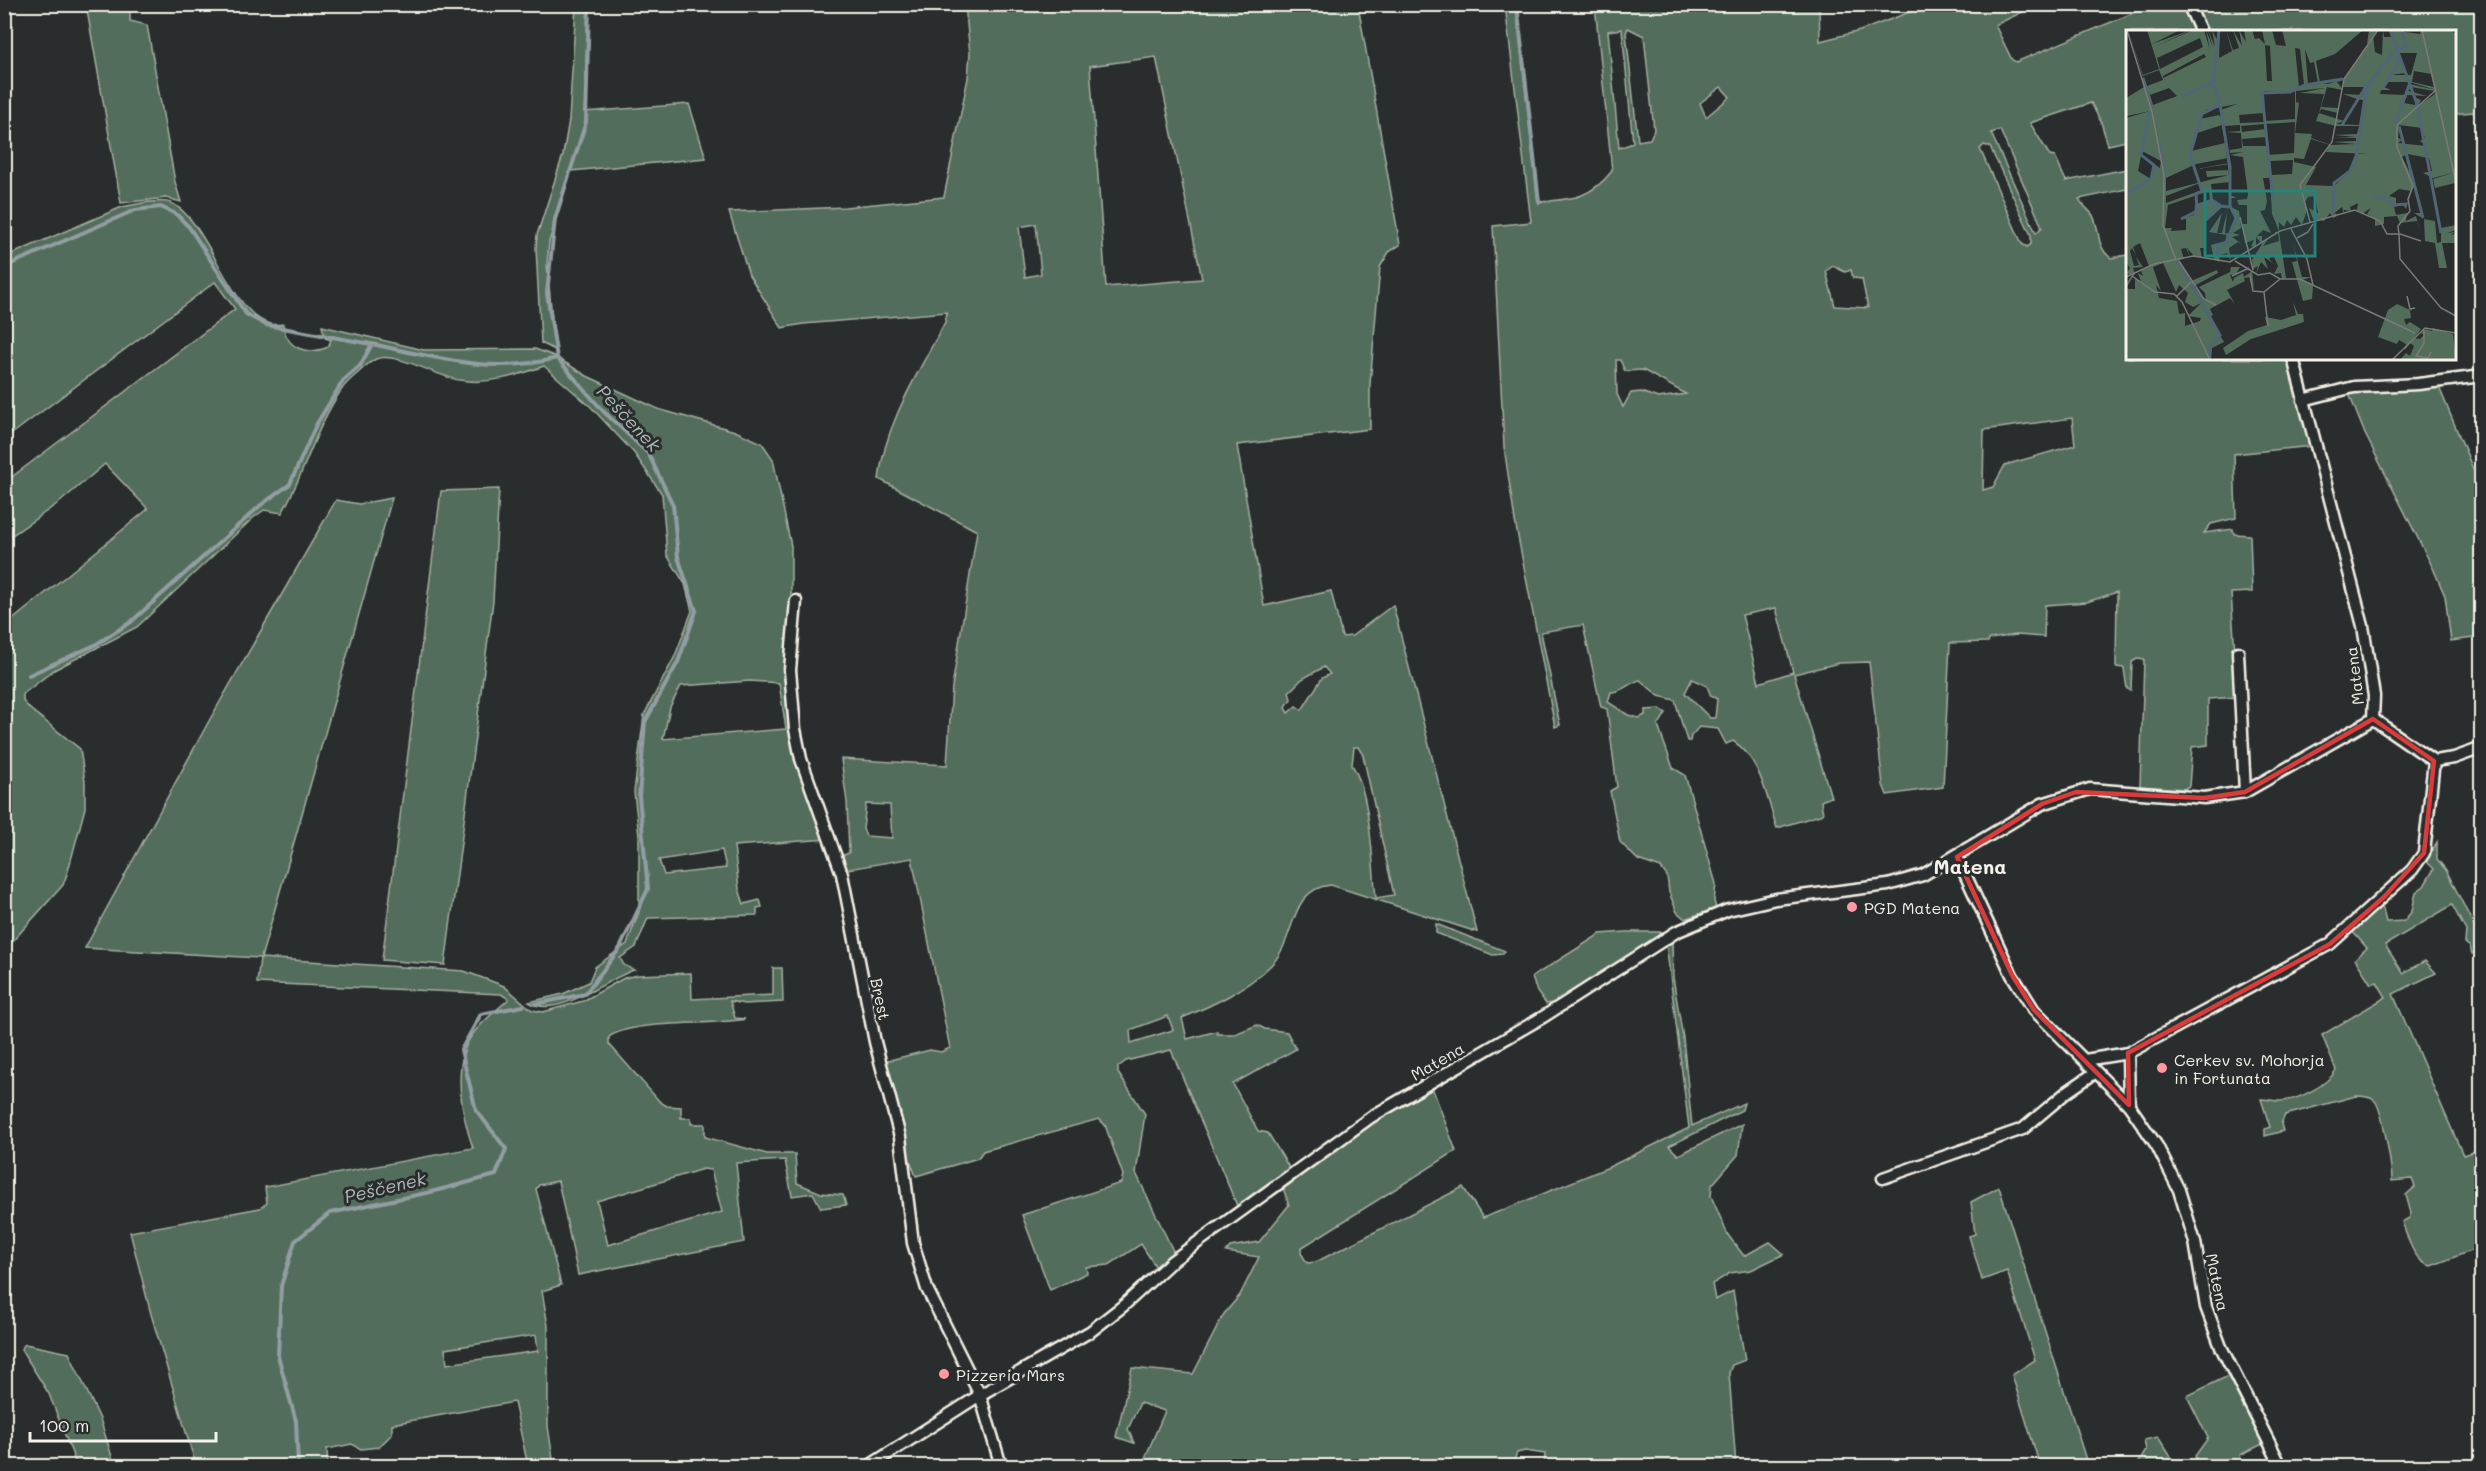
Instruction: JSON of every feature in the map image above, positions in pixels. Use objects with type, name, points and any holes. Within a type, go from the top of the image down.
[{"type":"street","points":[[2188,4],[2199,30]]},
{"type":"street","name":"Matena","points":[[980,1395],[1091,1331],[1172,1261],[1371,1117],[1543,1017],[1676,932],[1728,910],[1776,899],[1888,885],[1923,875],[1957,857],[2042,804],[2076,792],[2090,789],[2204,798],[2245,792],[2373,719],[2373,690],[2362,626],[2293,360]]},
{"type":"street","points":[[2303,400],[2354,387],[2418,384],[2481,376]]},
{"type":"street","name":"Brest","points":[[796,601],[790,670],[801,759],[842,874],[875,1042],[900,1137],[913,1243],[927,1289],[980,1395],[1001,1467]]},
{"type":"street","points":[[2238,652],[2245,792]]},
{"type":"street","points":[[2373,719],[2434,761],[2454,758],[2481,748]]},
{"type":"street","points":[[2085,1060],[2128,1053],[2330,944],[2412,870],[2424,853],[2434,761]]},
{"type":"street","name":"Matena","points":[[1957,857],[2012,975],[2034,1010],[2129,1105],[2157,1146],[2179,1190],[2195,1242],[2206,1307],[2221,1347],[2281,1467]]},
{"type":"street","points":[[2128,1053],[2129,1105]]},
{"type":"street","points":[[1883,1178],[2023,1129],[2067,1092],[2096,1072]]},
{"type":"street","points":[[869,1467],[980,1395]]},
{"type":"highlighted area","points":[[2373,719],[2434,761],[2424,853],[2384,897],[2330,944],[2128,1053],[2129,1105],[2034,1010],[2012,975],[1957,857],[2042,804],[2076,792],[2204,798],[2245,792]]},
{"type":"green space","points":[[32,5],[130,5],[130,21],[147,25],[175,182],[181,202],[166,198],[121,203],[87,10]]},
{"type":"green space","points":[[576,5],[588,5],[584,112],[689,104],[706,158],[571,171],[549,242],[547,264],[555,350],[541,343],[536,248],[537,235],[563,155],[569,120]]},
{"type":"green space","points":[[965,5],[1358,5],[1400,245],[1389,252],[1380,267],[1370,384],[1370,429],[1237,445],[1264,606],[1331,591],[1342,637],[1352,636],[1393,605],[1477,932],[1331,885],[1317,888],[1307,895],[1300,905],[1280,953],[1263,973],[1218,1002],[1182,1018],[1187,1039],[1217,1031],[1217,1034],[1235,1034],[1257,1025],[1265,1029],[1287,1032],[1296,1049],[1233,1084],[1258,1131],[1268,1133],[1290,1169],[1238,1208],[1171,1050],[1126,1061],[1118,1067],[1118,1073],[1145,1114],[1136,1173],[1175,1255],[1157,1269],[1141,1244],[1109,1265],[1086,1267],[1087,1273],[1050,1290],[1022,1215],[1121,1183],[1123,1175],[1105,1125],[1099,1119],[983,1151],[978,1158],[916,1176],[905,1148],[887,1066],[888,1060],[930,1050],[941,1052],[950,1048],[912,858],[843,870],[841,856],[849,853],[847,802],[841,759],[947,765],[952,687],[977,531],[879,479],[888,438],[904,398],[945,322],[947,312],[803,324],[782,328],[749,275],[729,212],[845,207],[944,197],[968,78],[970,53]],"holes":[[[1156,57],[1202,279],[1106,287],[1090,66]],[[1036,224],[1041,274],[1025,277],[1019,227]],[[1324,667],[1330,674],[1322,678],[1302,710],[1296,706],[1288,713],[1285,708],[1291,699],[1289,692],[1302,679]],[[1354,747],[1358,747],[1363,755],[1394,895],[1376,898],[1370,829],[1358,778],[1352,765]],[[866,804],[890,805],[892,838],[866,836],[863,829]],[[1168,1016],[1173,1030],[1131,1043],[1130,1030]]]},
{"type":"green space","points":[[1505,5],[1516,5],[1538,202],[1580,196],[1596,187],[1612,171],[1595,5],[1819,5],[1820,41],[1860,31],[1928,5],[2037,5],[1995,25],[2012,60],[2016,62],[2152,5],[2183,5],[2195,30],[2126,30],[2126,141],[2108,145],[2101,122],[2091,103],[2030,123],[2050,156],[2055,157],[2066,181],[2126,169],[2126,189],[2079,199],[2095,219],[2100,243],[2106,254],[2111,258],[2126,255],[2126,360],[2288,360],[2312,446],[2234,454],[2236,518],[2211,524],[2204,533],[2233,529],[2234,534],[2250,535],[2252,592],[2231,593],[2238,697],[2208,699],[2208,745],[2192,747],[2189,786],[2184,789],[2140,786],[2144,660],[2137,659],[2132,662],[2131,690],[2127,689],[2124,668],[2116,667],[2117,592],[2087,602],[2045,605],[2044,637],[2016,635],[1990,639],[1988,642],[1950,643],[1943,787],[1887,795],[1883,785],[1869,662],[1839,663],[1794,674],[1831,797],[1821,801],[1823,814],[1777,828],[1762,780],[1743,748],[1733,741],[1726,744],[1718,729],[1699,727],[1691,736],[1690,741],[1687,741],[1675,700],[1659,696],[1640,680],[1619,691],[1611,692],[1608,702],[1628,715],[1639,718],[1645,715],[1645,710],[1660,709],[1666,713],[1658,726],[1673,768],[1685,775],[1716,884],[1714,901],[1716,908],[1685,919],[1677,912],[1669,892],[1667,876],[1661,868],[1638,860],[1620,842],[1610,791],[1617,787],[1607,709],[1601,707],[1583,625],[1541,632],[1560,725],[1555,727],[1515,521],[1504,447],[1493,226],[1531,222]],"holes":[[[1628,28],[1644,36],[1654,130],[1650,139],[1638,141],[1626,33]],[[1622,29],[1633,143],[1619,148],[1608,31]],[[1721,87],[1730,97],[1706,117],[1700,103]],[[2000,130],[2042,227],[2036,233],[1991,133]],[[1984,145],[1990,147],[2031,235],[2031,244],[2027,247],[2022,244],[1980,149]],[[1833,266],[1845,272],[1851,270],[1853,278],[1862,279],[1868,308],[1835,306],[1826,271]],[[1616,360],[1620,360],[1625,371],[1643,370],[1686,394],[1658,398],[1641,392],[1631,393],[1623,407],[1617,394]],[[2072,418],[2075,445],[2005,465],[1993,487],[1983,490],[1984,430]],[[1776,608],[1793,672],[1759,683],[1742,615]],[[1692,679],[1707,686],[1711,696],[1717,699],[1715,718],[1710,718],[1685,693]]]},
{"type":"green space","points":[[2194,5],[2481,5],[2481,111],[2456,114],[2456,30],[2206,30]]},
{"type":"green space","points":[[148,202],[166,202],[185,213],[250,312],[266,322],[283,324],[288,339],[299,348],[313,351],[328,347],[331,340],[325,338],[322,326],[424,350],[535,349],[554,356],[587,376],[658,409],[735,431],[762,443],[773,459],[791,546],[791,604],[786,660],[793,745],[827,839],[734,846],[739,889],[744,904],[760,900],[762,907],[757,908],[757,915],[648,918],[636,947],[620,958],[624,965],[634,970],[568,1002],[554,1006],[541,1006],[529,1002],[563,994],[589,982],[595,967],[627,944],[639,912],[639,836],[634,792],[644,715],[675,656],[692,611],[685,584],[667,555],[662,494],[634,453],[591,407],[544,366],[502,379],[470,381],[450,378],[404,361],[384,357],[369,363],[342,389],[324,419],[282,513],[264,510],[137,627],[54,670],[23,694],[23,701],[30,709],[80,749],[85,782],[85,808],[63,885],[11,943],[5,957],[5,626],[148,509],[105,464],[60,502],[5,540],[5,482],[235,309],[215,282],[5,439],[5,257],[122,207]],"holes":[[[750,681],[779,683],[786,729],[663,739],[670,707],[681,686]],[[722,850],[726,868],[664,875],[659,860]]]},
{"type":"green space","points":[[2439,387],[2475,474],[2481,472],[2481,637],[2451,641],[2445,596],[2365,434],[2349,394]]},
{"type":"green space","points":[[499,489],[493,601],[445,965],[382,960],[441,491]]},
{"type":"green space","points":[[392,498],[261,958],[464,971],[504,986],[532,1010],[543,1012],[583,1001],[624,978],[638,975],[691,973],[692,999],[773,995],[773,968],[782,968],[783,1002],[744,1004],[730,1001],[735,1018],[745,1019],[636,1028],[620,1031],[609,1037],[609,1044],[660,1102],[667,1106],[681,1107],[681,1118],[691,1118],[691,1124],[705,1124],[705,1137],[767,1154],[795,1154],[797,1183],[821,1193],[843,1195],[846,1205],[821,1208],[813,1193],[792,1196],[785,1160],[736,1163],[744,1242],[578,1275],[558,1181],[539,1185],[536,1189],[561,1285],[542,1291],[548,1326],[548,1426],[554,1466],[528,1466],[514,1402],[392,1424],[392,1434],[379,1447],[361,1449],[352,1444],[327,1449],[328,1466],[196,1466],[151,1314],[130,1232],[260,1208],[267,1203],[265,1187],[473,1148],[460,1091],[462,1061],[472,1035],[509,999],[501,994],[257,983],[260,958],[85,948],[209,721],[336,500],[359,504]],"holes":[[[703,1169],[711,1170],[722,1212],[608,1245],[597,1201]],[[536,1335],[538,1351],[447,1364],[445,1349]]]},
{"type":"green space","points":[[2437,842],[2437,859],[2446,870],[2481,940],[2481,949],[2472,954],[2470,947],[2465,943],[2466,931],[2452,905],[2385,945],[2403,973],[2425,961],[2436,973],[2393,994],[2463,1155],[2481,1149],[2481,1191],[2476,1193],[2481,1207],[2481,1247],[2431,1266],[2425,1264],[2415,1254],[2402,1222],[2409,1218],[2411,1213],[2406,1195],[2415,1187],[2412,1179],[2392,1181],[2383,1125],[2374,1100],[2356,1096],[2285,1115],[2281,1124],[2283,1131],[2265,1136],[2265,1129],[2270,1127],[2261,1099],[2280,1101],[2295,1098],[2311,1091],[2332,1076],[2336,1070],[2322,1035],[2386,997],[2377,982],[2371,984],[2355,959],[2367,948],[2352,931],[2382,906],[2386,922],[2404,921],[2412,911],[2416,892],[2424,886],[2434,869],[2426,861]]},
{"type":"green space","points":[[1436,924],[1505,951],[1503,954],[1493,955],[1436,933]]},
{"type":"green space","points":[[1664,932],[1557,1002],[1546,1004],[1537,992],[1532,977],[1600,934]]},
{"type":"green space","points":[[1672,940],[1673,977],[1683,1038],[1692,1126],[1744,1103],[1742,1110],[1669,1146],[1678,1155],[1742,1124],[1738,1155],[1712,1185],[1711,1196],[1728,1235],[1744,1256],[1770,1242],[1784,1254],[1751,1270],[1730,1273],[1712,1284],[1715,1300],[1733,1291],[1745,1360],[1732,1365],[1729,1373],[1736,1466],[1544,1466],[1545,1454],[1525,1451],[1517,1453],[1512,1466],[1296,1466],[1285,1462],[1283,1466],[1142,1465],[1165,1411],[1140,1403],[1128,1429],[1134,1443],[1116,1437],[1132,1368],[1193,1374],[1224,1314],[1240,1295],[1259,1257],[1226,1252],[1230,1247],[1259,1242],[1289,1205],[1283,1188],[1371,1124],[1432,1087],[1456,1151],[1301,1248],[1301,1253],[1307,1263],[1316,1262],[1463,1187],[1483,1218],[1609,1167],[1689,1128],[1666,943]]},
{"type":"green space","points":[[1999,1187],[2088,1466],[2040,1466],[2012,1375],[2035,1360],[2007,1271],[1982,1280],[1969,1236],[1975,1234],[1971,1202]]},
{"type":"green space","points":[[25,1344],[69,1353],[100,1419],[115,1466],[77,1466],[49,1394],[21,1349]]},
{"type":"green space","points":[[2228,1376],[2263,1444],[2240,1455],[2244,1466],[2199,1466],[2195,1456],[2208,1438],[2187,1396]]},
{"type":"green space","points":[[2158,1437],[2177,1466],[2137,1466],[2146,1450],[2144,1440]]},
{"type":"waterway","name":"Peščenek","points":[[535,1004],[585,994],[620,948],[648,889],[639,796],[645,722],[678,662],[696,611],[678,557],[673,505],[648,453],[603,411],[557,358],[547,293],[555,219],[586,122],[589,4]]},
{"type":"waterway","points":[[1517,4],[1539,202]]},
{"type":"waterway","points":[[4,267],[135,210],[161,207],[176,214],[189,227],[246,314],[266,325],[371,344]]},
{"type":"waterway","points":[[29,675],[95,645],[131,622],[261,505],[290,484],[316,425],[343,381],[360,366],[372,344],[441,359],[487,364],[510,365],[557,358]]},
{"type":"waterway","name":"Peščenek","points":[[298,1466],[296,1421],[278,1356],[281,1286],[295,1241],[330,1213],[431,1192],[496,1175],[506,1149],[476,1110],[461,1050],[481,1014],[523,1006]]},
{"type":"place","name":"PGD Matena","points":[[1852,907]]},
{"type":"place","name":"Cerkev sv. Mohorja in Fortunata","points":[[2162,1068]]},
{"type":"place","name":"Pizzeria Mars","points":[[944,1374]]},
{"type":"district","name":"Matena","points":[[1970,866]]}]
